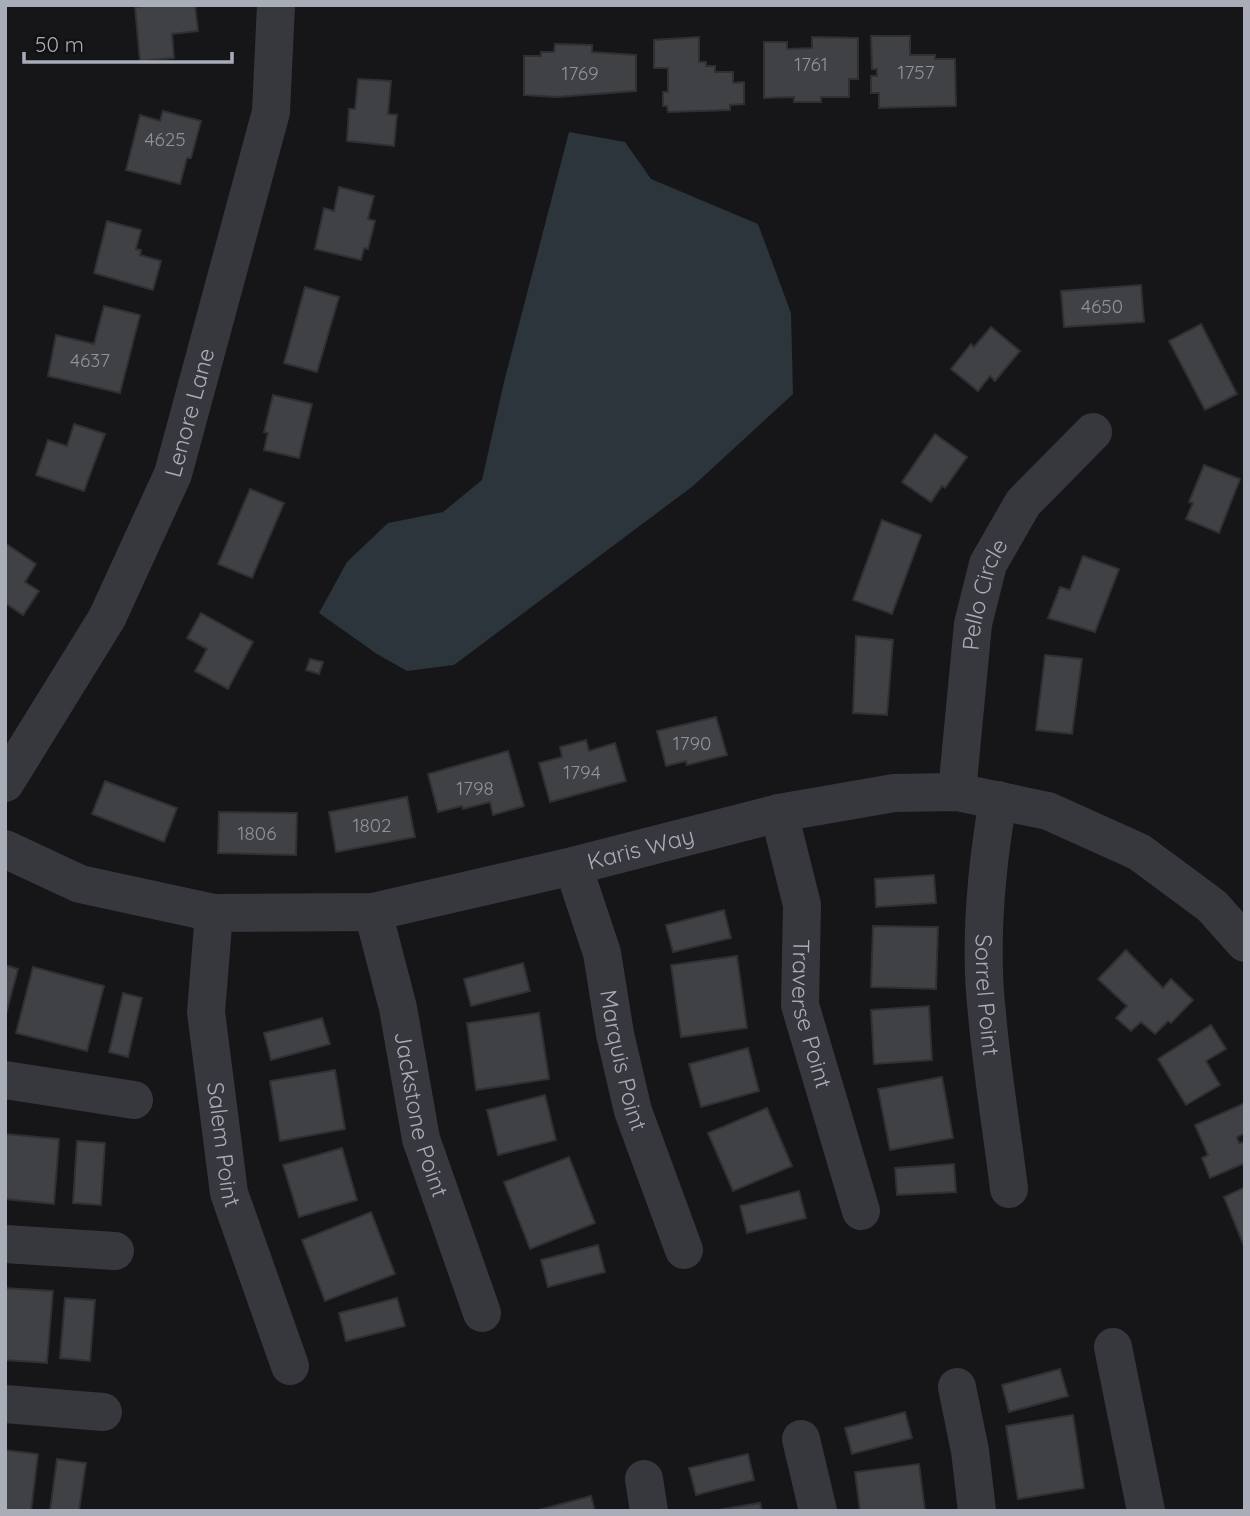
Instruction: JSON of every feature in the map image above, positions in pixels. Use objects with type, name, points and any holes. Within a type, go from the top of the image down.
[{"type":"street","name":"Lenore Lane","points":[[5,783],[107,618],[173,474],[271,112],[275,5]]},
{"type":"street","name":"Pello Circle","points":[[957,792],[973,624],[988,564],[1023,503],[1093,432]]},
{"type":"street","name":"Karis Way","points":[[5,849],[79,884],[214,913],[373,912],[573,866],[779,813],[894,793],[957,792],[1048,811],[1139,852],[1212,906],[1245,943]]},
{"type":"street","name":"Sorrel Point","points":[[998,800],[989,857],[985,948],[986,1013],[1009,1189]]},
{"type":"street","name":"Traverse Point","points":[[779,813],[802,905],[800,1005],[861,1211]]},
{"type":"street","name":"Marquis Point","points":[[573,866],[602,953],[615,1034],[633,1111],[684,1250]]},
{"type":"street","name":"Jackstone Point","points":[[373,912],[398,1008],[421,1139],[482,1313]]},
{"type":"street","name":"Salem Point","points":[[214,913],[206,1013],[229,1193],[290,1366]]},
{"type":"street","points":[[5,1080],[134,1100]]},
{"type":"street","points":[[5,1244],[115,1251]]},
{"type":"street","points":[[1113,1347],[1146,1511]]},
{"type":"street","points":[[957,1387],[970,1451],[977,1511]]},
{"type":"street","points":[[5,1404],[103,1412]]},
{"type":"street","points":[[801,1439],[818,1511]]},
{"type":"shaded area","points":[[569,132],[625,142],[651,179],[758,224],[791,313],[793,394],[693,486],[454,665],[407,671],[377,654],[319,613],[347,562],[388,523],[443,512],[482,480],[504,382]]},
{"type":"building","points":[[195,5],[198,31],[172,34],[174,58],[140,61],[135,7]]},
{"type":"building","points":[[871,36],[910,36],[910,55],[935,55],[935,59],[955,59],[956,106],[879,108],[879,93],[871,93],[871,76],[877,76],[877,69],[872,69]]},
{"type":"building","points":[[699,37],[699,62],[706,62],[706,66],[715,66],[715,72],[733,72],[733,83],[744,82],[744,104],[730,105],[730,110],[668,112],[667,106],[663,106],[663,92],[668,92],[668,68],[654,68],[654,40]]},
{"type":"building","points":[[812,37],[858,38],[858,79],[849,79],[849,97],[821,97],[821,102],[794,102],[794,97],[764,98],[764,42],[787,42],[787,49],[812,48]]},
{"type":"building","points":[[555,44],[592,45],[592,52],[636,55],[636,91],[557,97],[524,95],[524,56],[541,56],[541,52],[554,52]]},
{"type":"building","points":[[358,79],[391,81],[388,114],[397,115],[394,146],[347,141],[349,109],[355,109]]},
{"type":"building","points":[[163,111],[201,121],[191,158],[187,158],[180,184],[126,170],[140,115],[160,121]]},
{"type":"building","points":[[339,187],[374,196],[368,219],[375,221],[368,249],[364,248],[361,260],[315,249],[324,208],[334,211]]},
{"type":"building","points":[[107,221],[141,230],[136,249],[141,250],[140,255],[161,261],[153,290],[94,273]]},
{"type":"building","points":[[1141,285],[1144,322],[1064,327],[1061,291]]},
{"type":"building","points":[[305,287],[339,297],[317,372],[284,363]]},
{"type":"building","points":[[104,306],[140,315],[120,393],[48,376],[56,335],[94,344]]},
{"type":"building","points":[[1201,324],[1237,394],[1205,410],[1169,341]]},
{"type":"building","points":[[991,327],[1020,351],[995,381],[990,376],[978,391],[951,369],[971,344],[974,347]]},
{"type":"building","points":[[273,395],[312,404],[299,458],[264,450],[268,433],[264,432]]},
{"type":"building","points":[[74,424],[105,434],[84,491],[36,475],[48,440],[67,446]]},
{"type":"building","points":[[935,434],[967,457],[945,488],[942,486],[931,502],[902,482]]},
{"type":"building","points":[[1204,465],[1240,479],[1219,533],[1186,519],[1193,503],[1189,502]]},
{"type":"building","points":[[250,489],[284,503],[252,578],[218,564]]},
{"type":"building","points":[[882,520],[921,535],[892,614],[853,600]]},
{"type":"building","points":[[5,543],[36,564],[25,582],[39,591],[23,615],[5,603]]},
{"type":"building","points":[[1083,556],[1119,569],[1095,632],[1048,618],[1060,587],[1070,590]]},
{"type":"building","points":[[201,613],[253,642],[228,689],[195,671],[207,649],[187,638]]},
{"type":"building","points":[[856,636],[893,640],[887,715],[853,713]]},
{"type":"building","points":[[1045,655],[1082,659],[1072,734],[1036,730]]},
{"type":"building","points":[[310,659],[323,662],[319,674],[306,670]]},
{"type":"building","points":[[716,717],[727,755],[687,765],[686,761],[666,766],[657,731]]},
{"type":"building","points":[[586,740],[589,751],[615,743],[626,781],[550,802],[539,763],[562,757],[560,747]]},
{"type":"building","points":[[508,751],[524,806],[493,815],[490,802],[438,812],[428,774]]},
{"type":"building","points":[[105,781],[177,808],[164,842],[92,814]]},
{"type":"building","points":[[407,797],[415,837],[336,852],[329,812]]},
{"type":"building","points":[[219,812],[297,813],[296,855],[218,853]]},
{"type":"building","points":[[934,875],[936,903],[876,907],[875,879]]},
{"type":"building","points":[[724,910],[731,938],[673,952],[666,925]]},
{"type":"building","points":[[873,926],[938,927],[936,989],[871,987]]},
{"type":"building","points":[[1126,950],[1163,988],[1171,979],[1193,1000],[1171,1023],[1168,1021],[1155,1034],[1141,1022],[1131,1031],[1116,1018],[1127,1006],[1098,979]]},
{"type":"building","points":[[737,956],[747,1028],[681,1037],[671,965]]},
{"type":"building","points":[[523,963],[530,991],[471,1006],[464,979]]},
{"type":"building","points":[[5,965],[18,969],[5,1018]]},
{"type":"building","points":[[33,967],[104,986],[87,1051],[16,1033]]},
{"type":"building","points":[[123,993],[142,998],[128,1057],[109,1052]]},
{"type":"building","points":[[929,1006],[932,1060],[874,1064],[871,1010]]},
{"type":"building","points":[[539,1013],[549,1079],[476,1090],[467,1023]]},
{"type":"building","points":[[322,1018],[330,1044],[271,1060],[264,1033]]},
{"type":"building","points":[[1211,1025],[1226,1049],[1206,1061],[1220,1085],[1186,1105],[1158,1059]]},
{"type":"building","points":[[748,1048],[759,1091],[701,1107],[689,1064]]},
{"type":"building","points":[[335,1070],[345,1129],[280,1141],[270,1081]]},
{"type":"building","points":[[942,1077],[953,1138],[890,1150],[878,1089]]},
{"type":"building","points":[[545,1095],[556,1140],[498,1155],[487,1110]]},
{"type":"building","points":[[1245,1103],[1245,1133],[1237,1137],[1239,1143],[1245,1142],[1245,1163],[1210,1178],[1202,1158],[1208,1155],[1195,1125]]},
{"type":"building","points":[[767,1108],[792,1166],[733,1191],[708,1133]]},
{"type":"building","points":[[5,1134],[59,1139],[54,1204],[5,1199]]},
{"type":"building","points":[[77,1141],[105,1143],[101,1205],[73,1203]]},
{"type":"building","points":[[342,1148],[357,1200],[299,1217],[283,1165]]},
{"type":"building","points":[[569,1157],[595,1223],[530,1249],[504,1182]]},
{"type":"building","points":[[954,1164],[956,1192],[897,1195],[895,1168]]},
{"type":"building","points":[[1245,1187],[1245,1245],[1244,1246],[1224,1197]]},
{"type":"building","points":[[799,1191],[806,1218],[747,1233],[740,1206]]},
{"type":"building","points":[[371,1212],[395,1274],[325,1301],[302,1240]]},
{"type":"building","points":[[598,1245],[605,1272],[548,1287],[541,1260]]},
{"type":"building","points":[[5,1288],[53,1291],[47,1363],[5,1360]]},
{"type":"building","points":[[65,1298],[95,1300],[90,1361],[60,1358]]},
{"type":"building","points":[[397,1298],[405,1326],[346,1341],[339,1313]]},
{"type":"building","points":[[1060,1369],[1068,1396],[1009,1412],[1002,1385]]},
{"type":"building","points":[[905,1412],[912,1438],[852,1454],[845,1428]]},
{"type":"building","points":[[1073,1415],[1084,1488],[1018,1499],[1006,1426]]},
{"type":"building","points":[[5,1450],[38,1454],[31,1511],[5,1511]]},
{"type":"building","points":[[748,1454],[754,1480],[696,1495],[689,1468]]},
{"type":"building","points":[[57,1459],[86,1463],[79,1511],[50,1511]]},
{"type":"building","points":[[919,1464],[925,1511],[860,1511],[855,1472]]},
{"type":"building","points":[[591,1496],[595,1511],[535,1511]]},
{"type":"building","points":[[760,1503],[762,1511],[711,1511]]}]
